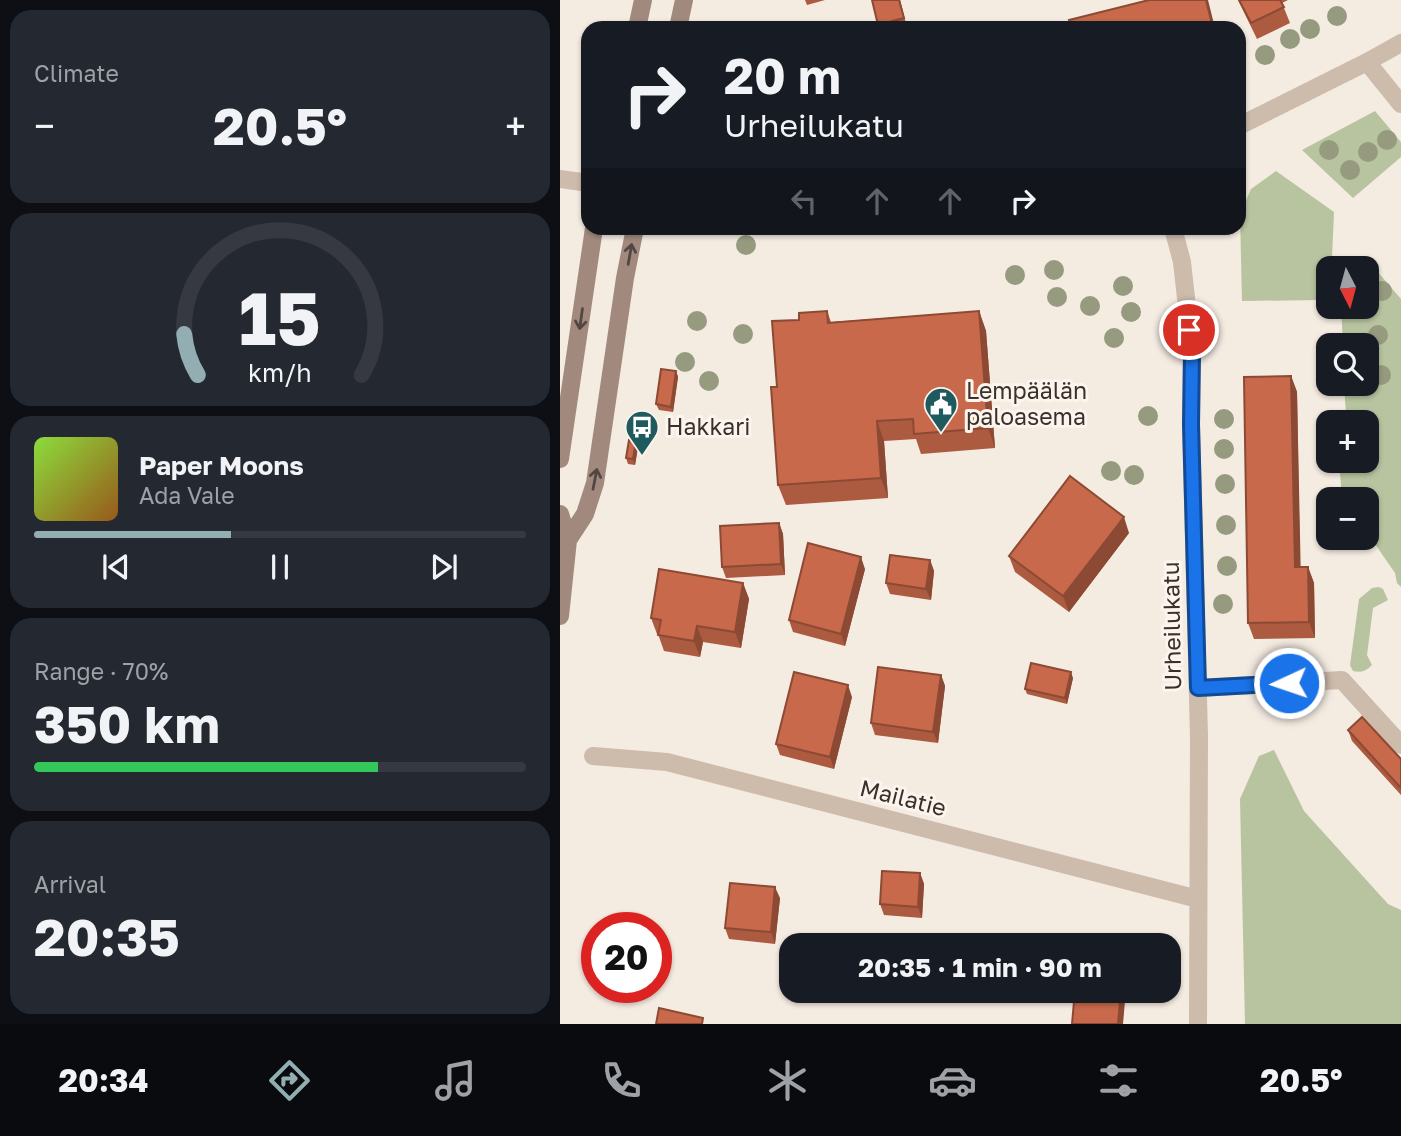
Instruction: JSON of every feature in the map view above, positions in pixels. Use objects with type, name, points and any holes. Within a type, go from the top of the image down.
[{"type":"main road","points":[[638,21],[643,0]]},
{"type":"main road","points":[[680,21],[684,0]]},
{"type":"main road","points":[[560,459],[593,235]]},
{"type":"main road","points":[[568,540],[586,514],[595,483],[634,235]]},
{"type":"main road","points":[[560,513],[568,540],[560,616]]},
{"type":"street","points":[[1246,122],[1401,43]]},
{"type":"street","points":[[1367,62],[1401,104]]},
{"type":"street","points":[[560,178],[581,182]]},
{"type":"street","name":"Urheilukatu","points":[[1175,235],[1182,262],[1192,352],[1191,424],[1199,737],[1198,1024]]},
{"type":"street","points":[[1198,688],[1342,680],[1401,745]]},
{"type":"street","name":"Mailatie","points":[[593,756],[667,762],[1198,899]]},
{"type":"green space","points":[[1375,111],[1401,142],[1401,157],[1353,198],[1302,150]]},
{"type":"green space","points":[[1276,171],[1334,212],[1332,256],[1316,256],[1316,300],[1242,301],[1240,235],[1246,235],[1246,200],[1251,189]]},
{"type":"green space","points":[[1379,273],[1401,299],[1401,587],[1379,550],[1379,487],[1341,487],[1340,473],[1379,473],[1379,410],[1346,410],[1345,396],[1379,396],[1379,333],[1342,333],[1342,319],[1379,319]]},
{"type":"green space","points":[[1372,588],[1383,589],[1388,600],[1373,608],[1367,655],[1372,665],[1364,671],[1353,671],[1350,665],[1359,599]]},
{"type":"green space","points":[[1274,750],[1304,811],[1388,904],[1401,910],[1401,1024],[1245,1024],[1240,799],[1259,756]]},
{"type":"building","points":[[872,0],[899,0],[904,18],[877,21]]},
{"type":"building","points":[[1149,0],[1206,0],[1211,21],[1069,21]]},
{"type":"building","points":[[1239,0],[1280,0],[1284,7],[1251,23]]},
{"type":"building","points":[[827,311],[828,323],[979,311],[988,428],[914,434],[913,419],[877,421],[881,478],[778,485],[771,387],[777,387],[772,321],[799,320],[799,313]]},
{"type":"building","points":[[661,369],[676,371],[671,407],[656,404]]},
{"type":"building","points":[[1291,376],[1295,567],[1308,567],[1309,622],[1248,623],[1244,377]]},
{"type":"building","points":[[629,440],[636,441],[633,459],[626,458]]},
{"type":"building","points":[[1070,476],[1124,517],[1063,596],[1009,556]]},
{"type":"building","points":[[779,523],[781,564],[722,567],[720,526]]},
{"type":"building","points":[[808,543],[861,557],[841,634],[789,620]]},
{"type":"building","points":[[890,555],[930,560],[926,589],[886,583]]},
{"type":"building","points":[[659,569],[743,583],[735,632],[697,626],[694,641],[658,635],[661,620],[651,618]]},
{"type":"building","points":[[1031,663],[1071,672],[1065,698],[1025,689]]},
{"type":"building","points":[[878,667],[941,675],[933,732],[871,723]]},
{"type":"building","points":[[794,672],[848,685],[830,757],[776,744]]},
{"type":"building","points":[[1362,717],[1401,759],[1401,788],[1348,730]]},
{"type":"building","points":[[882,871],[920,873],[918,907],[880,904]]},
{"type":"building","points":[[730,883],[775,887],[771,932],[725,928]]},
{"type":"building","points":[[1074,1003],[1120,1003],[1118,1024],[1072,1024]]},
{"type":"building","points":[[659,1008],[703,1018],[702,1024],[656,1024]]},
{"type":"place","name":"Lempäälän paloasema","points":[[941,434]]},
{"type":"place","name":"Hakkari","points":[[642,457]]},
{"type":"route","points":[[1189,330],[1192,352],[1191,424],[1198,688],[1289,683]]}]
